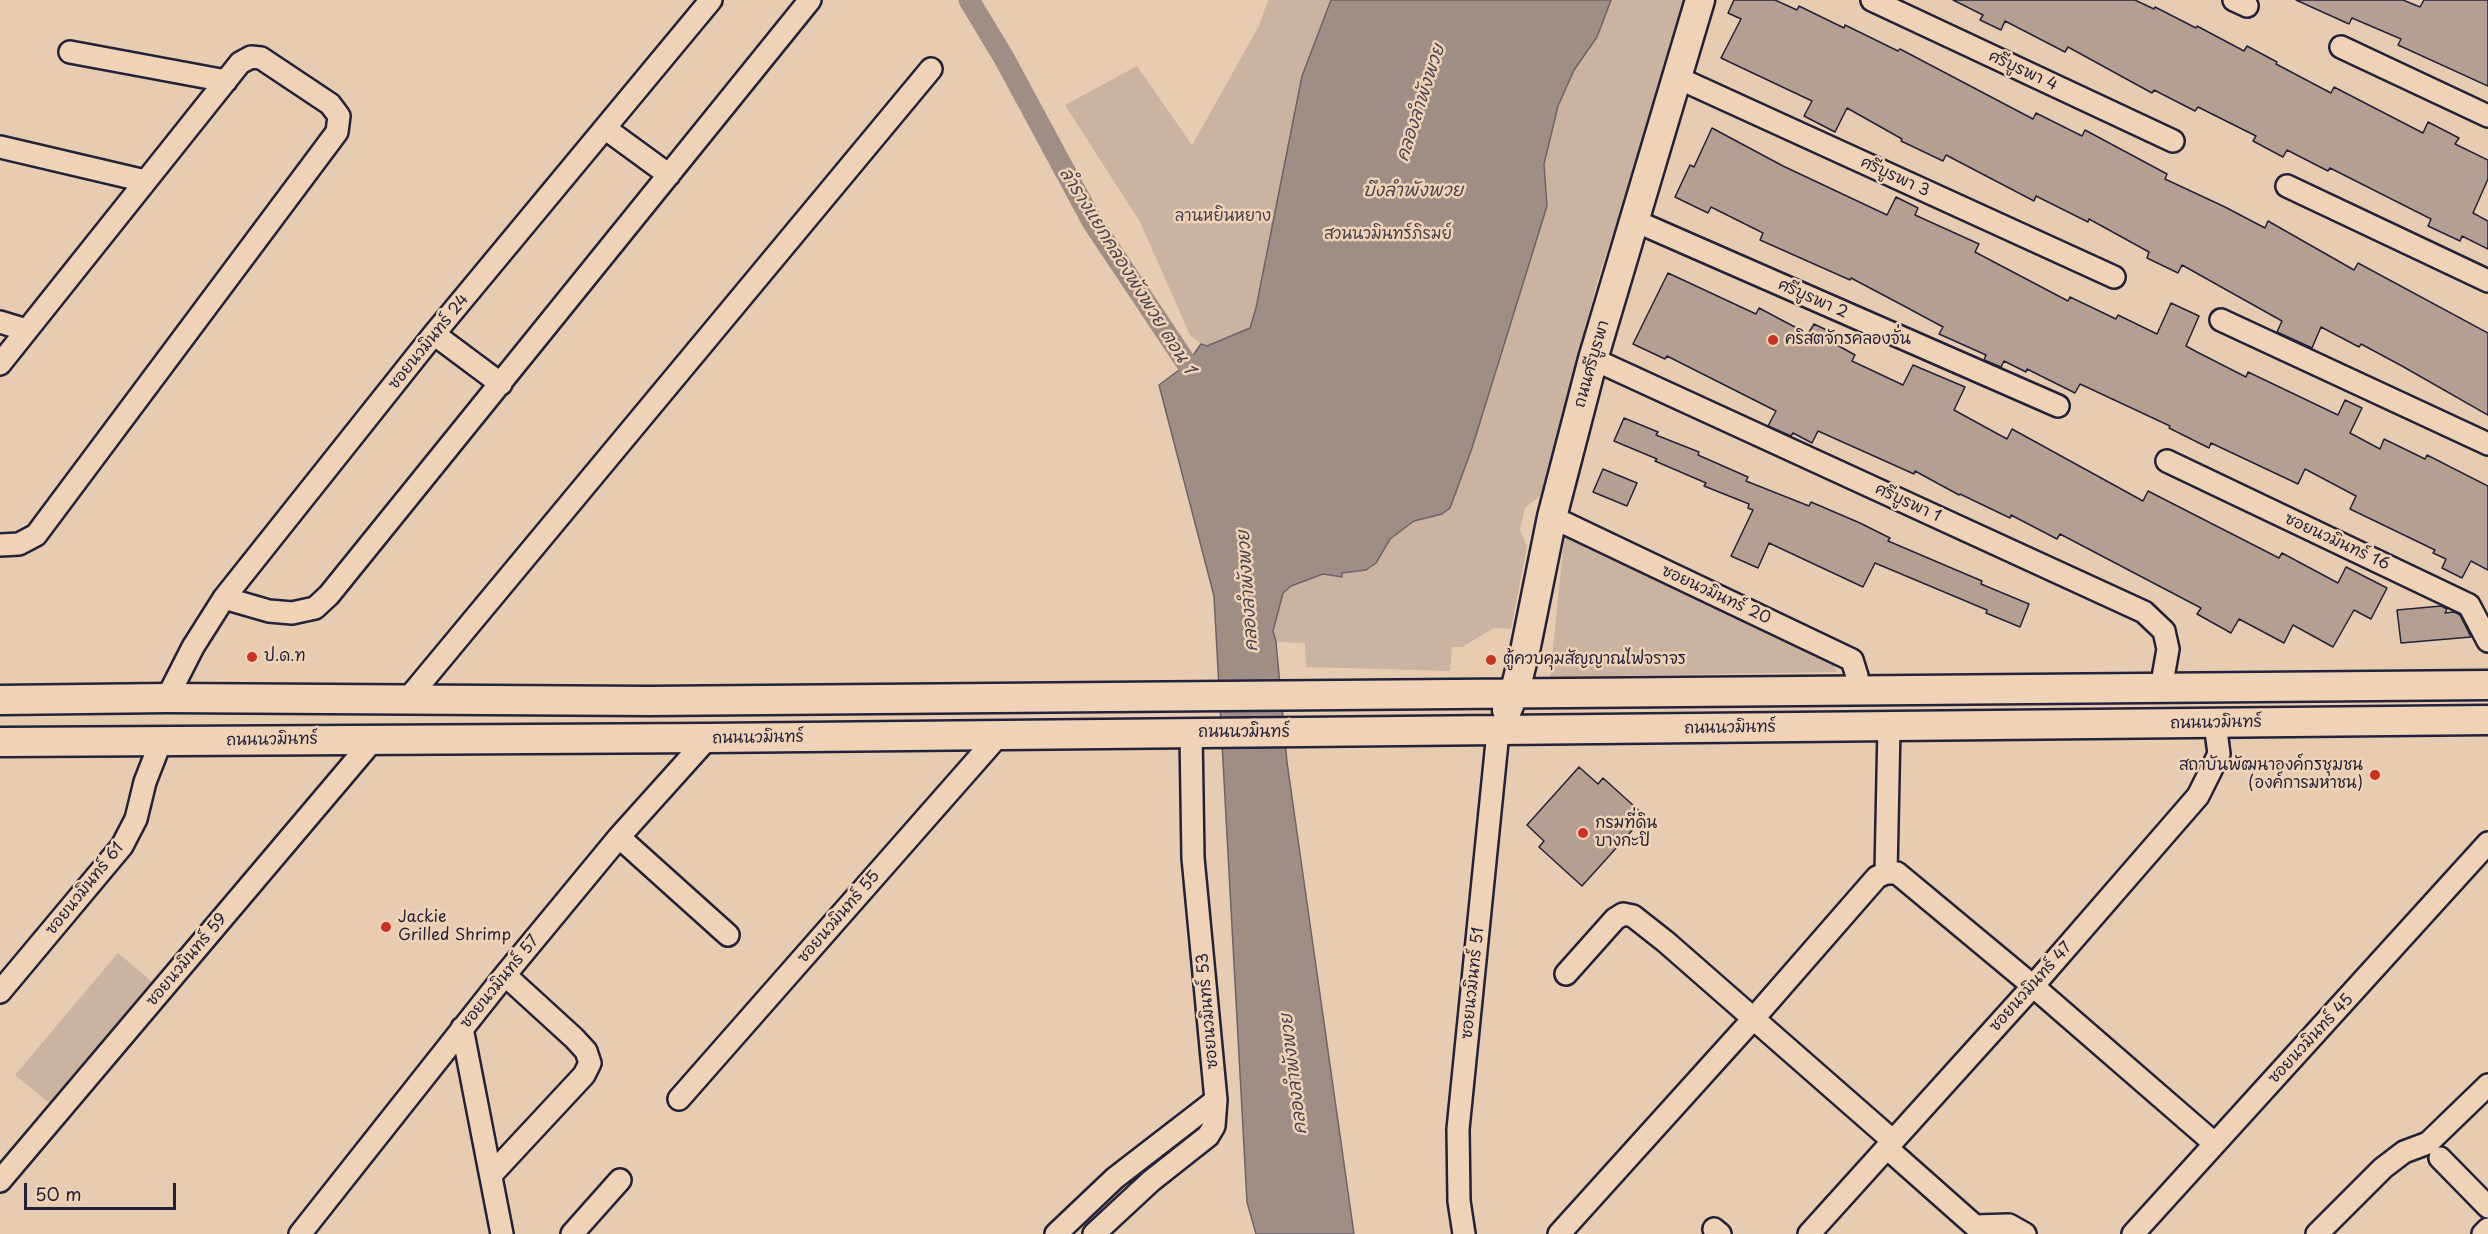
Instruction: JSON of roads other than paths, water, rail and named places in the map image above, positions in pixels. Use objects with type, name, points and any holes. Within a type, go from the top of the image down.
[{"type":"main road","name":"ถนนศรีบูรพา","points":[[1497,732],[1514,694],[1552,517],[1593,359],[1700,0]]},
{"type":"main road","points":[[0,700],[167,698],[649,701],[2488,685]]},
{"type":"main road","points":[[161,741],[167,698]]},
{"type":"main road","name":"ถนนนวมินทร์","points":[[0,742],[1497,732],[2488,720]]},
{"type":"street","name":"ซอยนวมินทร์ 24","points":[[167,698],[193,647],[224,598],[434,334],[711,0]]},
{"type":"street","points":[[224,598],[269,611],[292,613],[315,608],[329,595],[810,0]]},
{"type":"street","name":"ศรีบูรพา 4","points":[[1872,0],[2173,141]]},
{"type":"street","points":[[2340,47],[2488,116]]},
{"type":"street","points":[[70,52],[226,81]]},
{"type":"street","points":[[0,364],[240,63],[251,57],[261,58],[330,104],[339,116],[337,132],[36,535],[19,544],[0,545]]},
{"type":"street","points":[[406,701],[931,69]]},
{"type":"street","name":"ศรีบูรพา 3","points":[[1676,77],[2114,277]]},
{"type":"street","points":[[606,129],[669,175]]},
{"type":"street","points":[[0,147],[145,181]]},
{"type":"street","points":[[2287,186],[2488,281]]},
{"type":"street","name":"ศรีบูรพา 2","points":[[1633,220],[2058,406]]},
{"type":"street","points":[[2221,320],[2488,444]]},
{"type":"street","points":[[0,322],[26,330]]},
{"type":"street","points":[[434,334],[501,384]]},
{"type":"street","name":"ศรีบูรพา 1","points":[[1593,359],[2144,612],[2164,631],[2168,650],[2161,689]]},
{"type":"street","name":"ซอยนวมินทร์ 16","points":[[2167,461],[2469,605],[2488,641]]},
{"type":"street","name":"ซอยนวมินทร์ 20","points":[[1552,517],[1852,660],[1857,676],[1856,691]]},
{"type":"street","name":"ซอยนวมินทร์ 47","points":[[1809,1234],[2033,986],[2198,796],[2219,754],[2215,723]]},
{"type":"street","points":[[1886,873],[1889,726]]},
{"type":"street","name":"ซอยนวมินทร์ 51","points":[[1464,1234],[1459,1202],[1458,1130],[1497,732]]},
{"type":"street","name":"ซอยนวมินทร์ 53","points":[[1094,1234],[1151,1181],[1208,1137],[1214,1126],[1216,1100],[1193,858],[1203,733]]},
{"type":"street","name":"ซอยนวมินทร์ 55","points":[[679,1099],[999,735]]},
{"type":"street","name":"ซอยนวมินทร์ 59","points":[[3,1171],[374,738]]},
{"type":"street","name":"ซอยนวมินทร์ 57","points":[[300,1234],[505,975],[619,837],[708,738]]},
{"type":"street","name":"ซอยนวมินทร์ 61","points":[[0,992],[122,846],[136,819],[161,741]]},
{"type":"street","points":[[619,837],[728,935]]},
{"type":"street","name":"ซอยนวมินทร์ 45","points":[[2133,1234],[2488,843]]},
{"type":"street","points":[[1559,1234],[1754,1018],[1877,877],[1886,873],[1897,873],[2033,986],[2214,1143]]},
{"type":"street","points":[[1566,974],[1615,920],[1623,914],[1633,916],[1754,1018],[1975,1226],[2009,1225],[2025,1234]]},
{"type":"street","points":[[491,1175],[584,1075],[590,1063],[586,1051],[574,1038],[505,975]]},
{"type":"street","points":[[462,1028],[502,1234]]},
{"type":"street","points":[[2317,1234],[2383,1168],[2404,1152],[2428,1143],[2488,1086]]},
{"type":"street","points":[[1056,1234],[1115,1178],[1216,1100]]},
{"type":"street","points":[[2440,1158],[2488,1207]]},
{"type":"street","points":[[572,1234],[620,1180]]},
{"type":"street","points":[[2483,1234],[2488,1229]]},
{"type":"water","name":"บึงลำพังพวย","points":[[1331,0],[1611,0],[1597,37],[1574,70],[1558,106],[1544,164],[1547,206],[1472,448],[1450,508],[1442,514],[1414,521],[1390,539],[1376,563],[1366,570],[1342,573],[1342,577],[1323,574],[1291,586],[1283,593],[1273,631],[1276,642],[1287,762],[1354,1234],[1256,1234],[1247,1202],[1214,596],[1159,385],[1187,364],[1201,344],[1207,346],[1250,328],[1256,308],[1302,76]]},
{"type":"waterway","name":"ลำรางแยกคลองพังพวย ตอน 1","points":[[969,0],[1004,58],[1093,223],[1187,364],[1199,389]]},
{"type":"place","name":"คริสตจักรคลองจั่น","points":[[1773,340]]},
{"type":"place","name":"ป.ด.ท","points":[[252,657]]},
{"type":"place","name":"ตู้ควบคุมสัญญาณไฟจราจร","points":[[1491,660]]},
{"type":"place","name":"สถาบันพัฒนาองค์กรชุมชน (องค์การมหาชน)","points":[[2375,775]]},
{"type":"place","name":"กรมที่ดิน บางกะปิ","points":[[1583,833]]},
{"type":"place","name":"Jackie Grilled Shrimp","points":[[386,927]]},
{"type":"water label","name":"คลองลำพังพวย","points":[[1421,103]]},
{"type":"water label","name":"คลองลำพังพวย","points":[[1248,591]]},
{"type":"water label","name":"คลองลำพังพวย","points":[[1294,1074]]},
{"type":"park label","name":"ลานหยินหยาง","points":[[1223,217]]},
{"type":"park label","name":"สวนนวมินทร์ภิรมย์","points":[[1388,235]]}]
